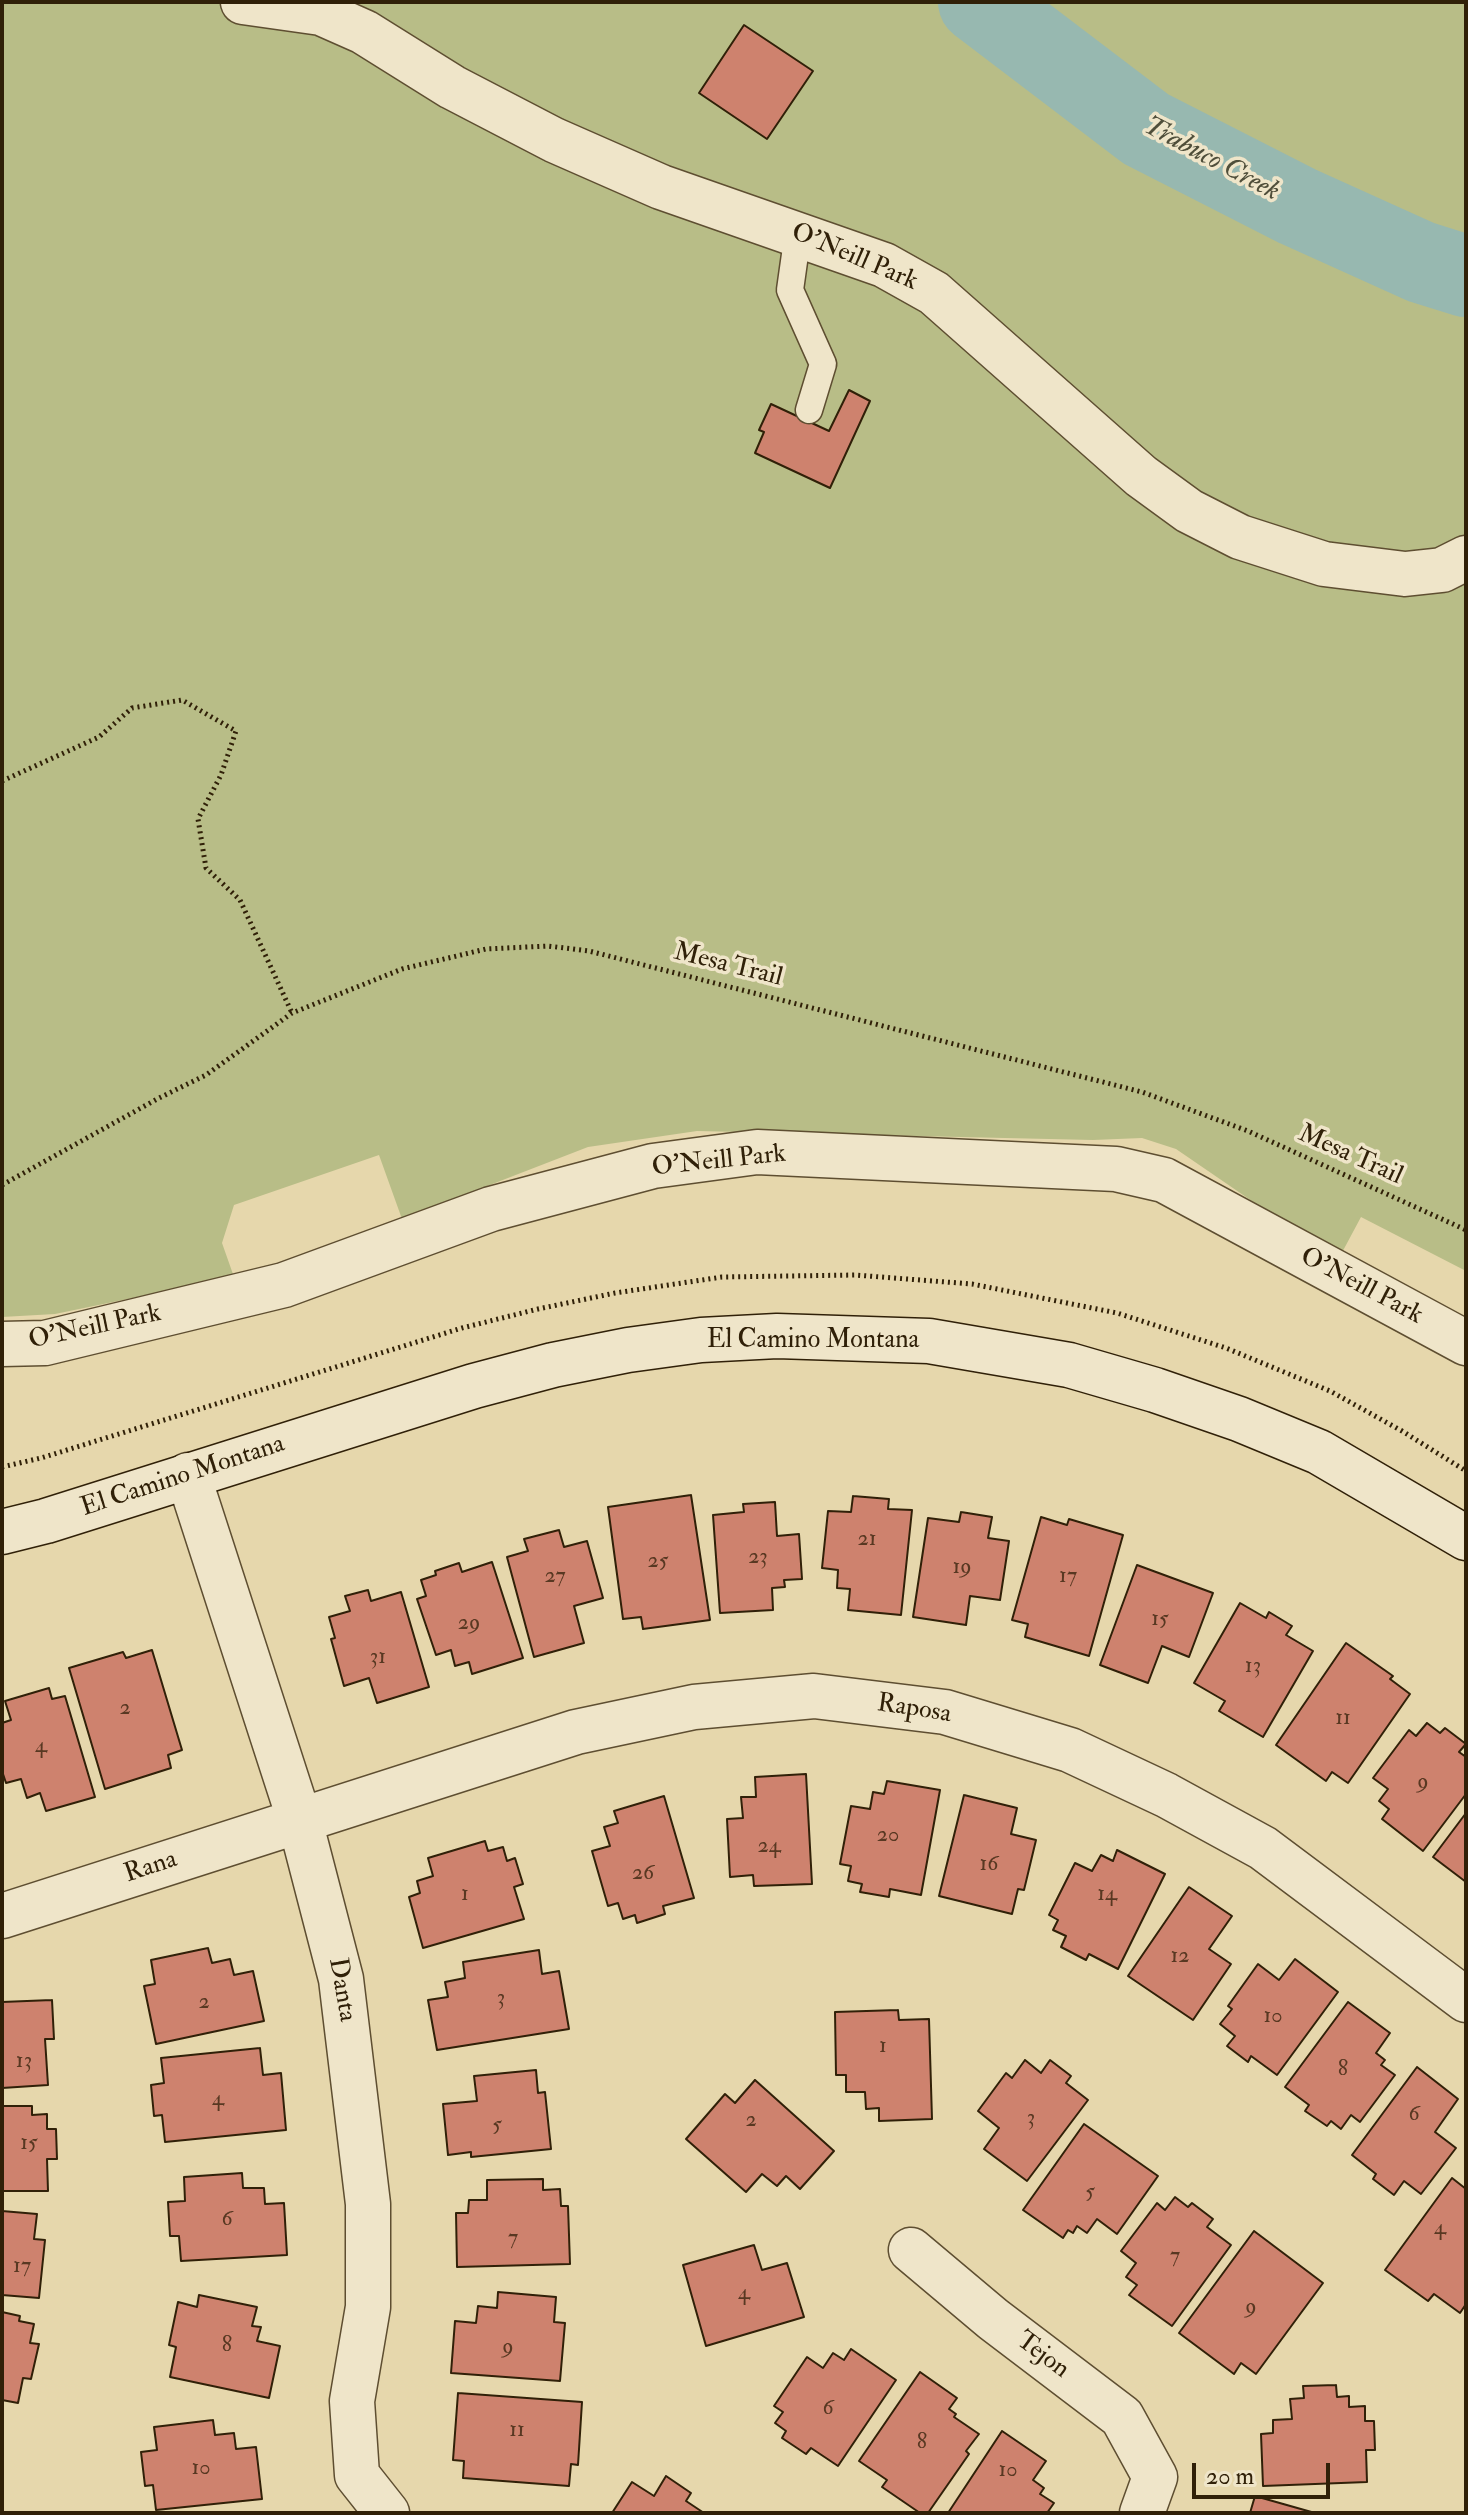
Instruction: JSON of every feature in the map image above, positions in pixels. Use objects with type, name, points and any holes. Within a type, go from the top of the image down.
[{"type":"street","name":"O'Neill Park","points":[[243,2],[321,13],[364,32],[452,87],[554,140],[661,187],[884,265],[934,293],[1141,476],[1189,511],[1240,537],[1324,564],[1405,574],[1442,570],[1466,558]]},
{"type":"street","name":"O'Neill Park","points":[[2,1344],[45,1343],[284,1285],[491,1209],[653,1166],[757,1152],[1116,1169],[1164,1180],[1466,1343]]},
{"type":"street","name":"El Camino Montana","points":[[2,1532],[46,1521],[474,1386],[553,1365],[701,1340],[777,1336],[929,1341],[1069,1365],[1155,1390],[1239,1419],[1319,1452],[1466,1538]]},
{"type":"street","name":"Danta","points":[[188,1475],[300,1821],[341,1979],[368,2204],[368,2307],[352,2401],[357,2475],[387,2513]]},
{"type":"street","name":"Raposa","points":[[300,1821],[576,1732],[694,1707],[814,1696],[945,1712],[1070,1750],[1166,1795],[1263,1848],[1466,2000]]},
{"type":"street","name":"Rana","points":[[2,1916],[300,1821]]},
{"type":"street","name":"Tejon","points":[[911,2250],[993,2319],[1122,2417],[1148,2495]]},
{"type":"lane","points":[[798,233],[790,290],[823,364],[809,410]]},
{"type":"path","points":[[2,781],[99,737],[132,708],[182,700],[236,731],[221,775],[198,819],[206,868],[240,900],[292,1013]]},
{"type":"path","name":"Mesa Trail","points":[[2,1185],[206,1075],[292,1013],[402,969],[486,949],[548,946],[589,951],[1142,1092],[1248,1131],[1466,1230]]},
{"type":"green space","points":[[2,2],[1466,2],[1466,1271],[1361,1217],[1338,1260],[1176,1149],[1142,1138],[1093,1140],[697,1131],[588,1147],[402,1219],[379,1155],[234,1205],[222,1243],[234,1277],[55,1314],[2,1317]]},
{"type":"building","points":[[744,25],[813,71],[767,139],[699,93]]},
{"type":"building","points":[[849,390],[870,401],[830,488],[755,453],[764,432],[759,430],[771,404],[829,431]]},
{"type":"building","points":[[691,1495],[710,1620],[643,1629],[641,1617],[623,1619],[608,1507]]},
{"type":"building","points":[[853,1496],[889,1499],[888,1509],[912,1510],[901,1615],[848,1610],[850,1589],[837,1588],[838,1570],[822,1568],[828,1511],[851,1512]]},
{"type":"building","points":[[775,1502],[777,1536],[799,1534],[802,1579],[784,1580],[785,1587],[772,1588],[773,1610],[720,1613],[713,1515],[744,1512],[743,1504]]},
{"type":"building","points":[[961,1512],[992,1517],[988,1538],[1009,1541],[1000,1600],[970,1596],[966,1625],[913,1617],[928,1518],[959,1522]]},
{"type":"building","points":[[1041,1517],[1067,1525],[1069,1519],[1123,1535],[1089,1656],[1025,1637],[1028,1624],[1012,1620]]},
{"type":"building","points":[[559,1530],[564,1547],[587,1541],[603,1598],[574,1606],[584,1643],[534,1657],[507,1557],[528,1551],[524,1539]]},
{"type":"building","points":[[492,1562],[523,1658],[472,1674],[469,1662],[455,1666],[451,1650],[436,1655],[417,1599],[426,1596],[421,1580],[436,1575],[435,1571],[459,1563],[462,1572]]},
{"type":"building","points":[[1137,1565],[1213,1593],[1189,1657],[1162,1646],[1148,1683],[1100,1665]]},
{"type":"building","points":[[368,1590],[371,1601],[401,1592],[429,1687],[377,1703],[369,1678],[344,1686],[331,1639],[335,1638],[329,1617],[350,1611],[345,1596]]},
{"type":"building","points":[[1240,1603],[1266,1618],[1269,1612],[1292,1626],[1286,1635],[1313,1651],[1263,1737],[1219,1711],[1225,1701],[1194,1683]]},
{"type":"building","points":[[1346,1643],[1393,1676],[1390,1679],[1410,1694],[1348,1783],[1332,1772],[1326,1781],[1276,1745]]},
{"type":"building","points":[[152,1650],[182,1750],[168,1755],[171,1768],[105,1789],[69,1668],[123,1652],[126,1658]]},
{"type":"building","points":[[49,1688],[52,1699],[65,1696],[95,1797],[46,1811],[40,1793],[27,1798],[21,1779],[6,1783],[2,1771],[2,1723],[11,1720],[5,1701]]},
{"type":"building","points":[[1427,1723],[1440,1733],[1445,1728],[1466,1744],[1459,1752],[1466,1757],[1466,1794],[1423,1851],[1382,1819],[1389,1809],[1379,1801],[1388,1789],[1373,1778],[1409,1730],[1416,1736]]},
{"type":"building","points":[[806,1774],[812,1884],[754,1886],[753,1875],[730,1877],[727,1819],[743,1818],[741,1797],[756,1797],[755,1777]]},
{"type":"building","points":[[887,1781],[940,1790],[921,1895],[890,1889],[889,1897],[860,1892],[862,1884],[848,1881],[851,1866],[840,1864],[851,1806],[870,1809],[873,1792],[884,1794]]},
{"type":"building","points":[[964,1795],[1017,1808],[1011,1834],[1036,1840],[1024,1890],[1018,1889],[1012,1914],[939,1896]]},
{"type":"building","points":[[664,1796],[694,1898],[663,1906],[665,1914],[637,1923],[635,1915],[623,1919],[618,1903],[608,1906],[592,1851],[610,1846],[604,1827],[618,1823],[614,1811]]},
{"type":"building","points":[[1466,1813],[1466,1882],[1433,1857]]},
{"type":"building","points":[[485,1841],[488,1851],[503,1847],[507,1861],[515,1858],[523,1884],[514,1887],[524,1919],[423,1948],[409,1897],[420,1893],[417,1881],[433,1876],[428,1858]]},
{"type":"building","points":[[1117,1850],[1165,1874],[1118,1969],[1089,1954],[1086,1960],[1061,1947],[1066,1936],[1053,1930],[1058,1920],[1049,1915],[1075,1863],[1092,1871],[1101,1855],[1113,1861]]},
{"type":"building","points":[[1189,1887],[1232,1916],[1209,1949],[1231,1964],[1193,2020],[1128,1976]]},
{"type":"building","points":[[208,1948],[212,1963],[230,1959],[234,1975],[253,1971],[264,2021],[156,2044],[144,1986],[155,1984],[151,1960]]},
{"type":"building","points":[[539,1950],[542,1974],[559,1971],[569,2029],[437,2050],[428,2000],[448,1997],[445,1982],[465,1978],[463,1962]]},
{"type":"building","points":[[1295,1959],[1338,1992],[1277,2075],[1251,2056],[1248,2062],[1227,2046],[1235,2036],[1220,2024],[1232,2009],[1228,2006],[1258,1964],[1279,1980]]},
{"type":"building","points":[[52,2000],[54,2039],[45,2039],[48,2085],[2,2088],[2,2002]]},
{"type":"building","points":[[1348,2002],[1390,2033],[1376,2053],[1385,2060],[1381,2065],[1395,2075],[1360,2122],[1351,2115],[1341,2129],[1331,2121],[1327,2126],[1305,2111],[1309,2105],[1285,2087]]},
{"type":"building","points":[[898,2010],[899,2020],[929,2019],[932,2119],[879,2121],[879,2108],[866,2109],[865,2092],[846,2092],[846,2075],[836,2075],[835,2012]]},
{"type":"building","points":[[260,2048],[263,2075],[281,2073],[286,2130],[165,2142],[162,2115],[154,2116],[151,2085],[164,2083],[161,2058]]},
{"type":"building","points":[[1025,2060],[1041,2073],[1050,2060],[1071,2076],[1066,2083],[1088,2100],[1027,2181],[984,2149],[999,2128],[978,2111],[1006,2073],[1012,2078]]},
{"type":"building","points":[[1417,2067],[1458,2099],[1435,2132],[1456,2148],[1421,2194],[1404,2181],[1394,2195],[1373,2179],[1376,2174],[1352,2155]]},
{"type":"building","points":[[536,2070],[538,2093],[545,2092],[551,2149],[471,2157],[471,2152],[448,2155],[443,2104],[477,2101],[474,2076]]},
{"type":"building","points":[[755,2080],[834,2151],[800,2189],[786,2176],[777,2186],[762,2174],[746,2192],[686,2139],[725,2094],[735,2103]]},
{"type":"building","points":[[2,2106],[32,2106],[32,2115],[47,2114],[47,2129],[56,2129],[57,2159],[47,2159],[48,2191],[2,2191]]},
{"type":"building","points":[[1084,2124],[1158,2176],[1117,2234],[1097,2219],[1087,2233],[1077,2226],[1073,2233],[1068,2230],[1063,2238],[1023,2210]]},
{"type":"building","points":[[242,2173],[243,2188],[264,2188],[265,2204],[284,2203],[287,2255],[181,2261],[179,2236],[170,2236],[168,2202],[185,2201],[184,2177]]},
{"type":"building","points":[[1452,2178],[1466,2189],[1466,2304],[1460,2313],[1434,2294],[1428,2301],[1385,2270]]},
{"type":"building","points":[[543,2179],[543,2190],[560,2189],[561,2206],[568,2206],[570,2264],[457,2267],[456,2213],[468,2213],[469,2200],[487,2200],[487,2180]]},
{"type":"building","points":[[1175,2197],[1188,2207],[1192,2203],[1213,2219],[1207,2227],[1231,2245],[1172,2326],[1129,2295],[1137,2285],[1126,2277],[1136,2263],[1121,2251],[1157,2203],[1165,2210]]},
{"type":"building","points":[[2,2211],[37,2214],[34,2239],[45,2240],[39,2298],[2,2295]]},
{"type":"building","points":[[1254,2231],[1323,2283],[1256,2374],[1241,2363],[1234,2374],[1179,2333]]},
{"type":"building","points":[[754,2245],[762,2270],[787,2263],[804,2317],[706,2346],[683,2265]]},
{"type":"building","points":[[498,2292],[556,2297],[554,2322],[565,2323],[560,2381],[451,2373],[455,2321],[476,2323],[478,2306],[497,2308]]},
{"type":"building","points":[[199,2295],[257,2307],[252,2326],[261,2327],[257,2341],[280,2346],[269,2398],[170,2377],[176,2347],[169,2345],[178,2302],[197,2307]]},
{"type":"building","points":[[2,2312],[20,2316],[19,2321],[34,2324],[30,2343],[39,2344],[31,2379],[23,2378],[18,2403],[2,2400]]},
{"type":"building","points":[[851,2349],[896,2380],[838,2466],[811,2448],[806,2454],[782,2438],[786,2431],[775,2423],[783,2412],[774,2406],[807,2357],[823,2368],[833,2353],[844,2360]]},
{"type":"building","points":[[920,2372],[957,2398],[949,2409],[956,2414],[954,2417],[979,2434],[966,2451],[969,2454],[928,2513],[920,2513],[882,2487],[887,2480],[859,2461]]},
{"type":"building","points":[[1336,2385],[1337,2397],[1349,2396],[1349,2407],[1365,2406],[1365,2421],[1374,2421],[1375,2450],[1366,2450],[1367,2482],[1263,2486],[1261,2434],[1273,2433],[1273,2420],[1292,2419],[1290,2399],[1304,2398],[1303,2386]]},
{"type":"building","points":[[458,2393],[582,2402],[578,2465],[571,2464],[569,2486],[463,2478],[464,2461],[453,2460]]},
{"type":"building","points":[[213,2420],[215,2435],[234,2433],[236,2449],[256,2447],[262,2499],[156,2510],[153,2485],[145,2486],[141,2452],[157,2450],[154,2427]]},
{"type":"building","points":[[1002,2431],[1046,2461],[1033,2480],[1044,2488],[1040,2494],[1054,2503],[1047,2513],[948,2513]]},
{"type":"building","points":[[666,2476],[691,2493],[686,2501],[704,2513],[612,2513],[632,2482],[654,2496]]},
{"type":"building","points":[[1255,2496],[1315,2513],[1250,2513]]},
{"type":"waterway","name":"Trabuco Creek","points":[[979,2],[1146,129],[1297,206],[1421,262],[1466,276]]}]
